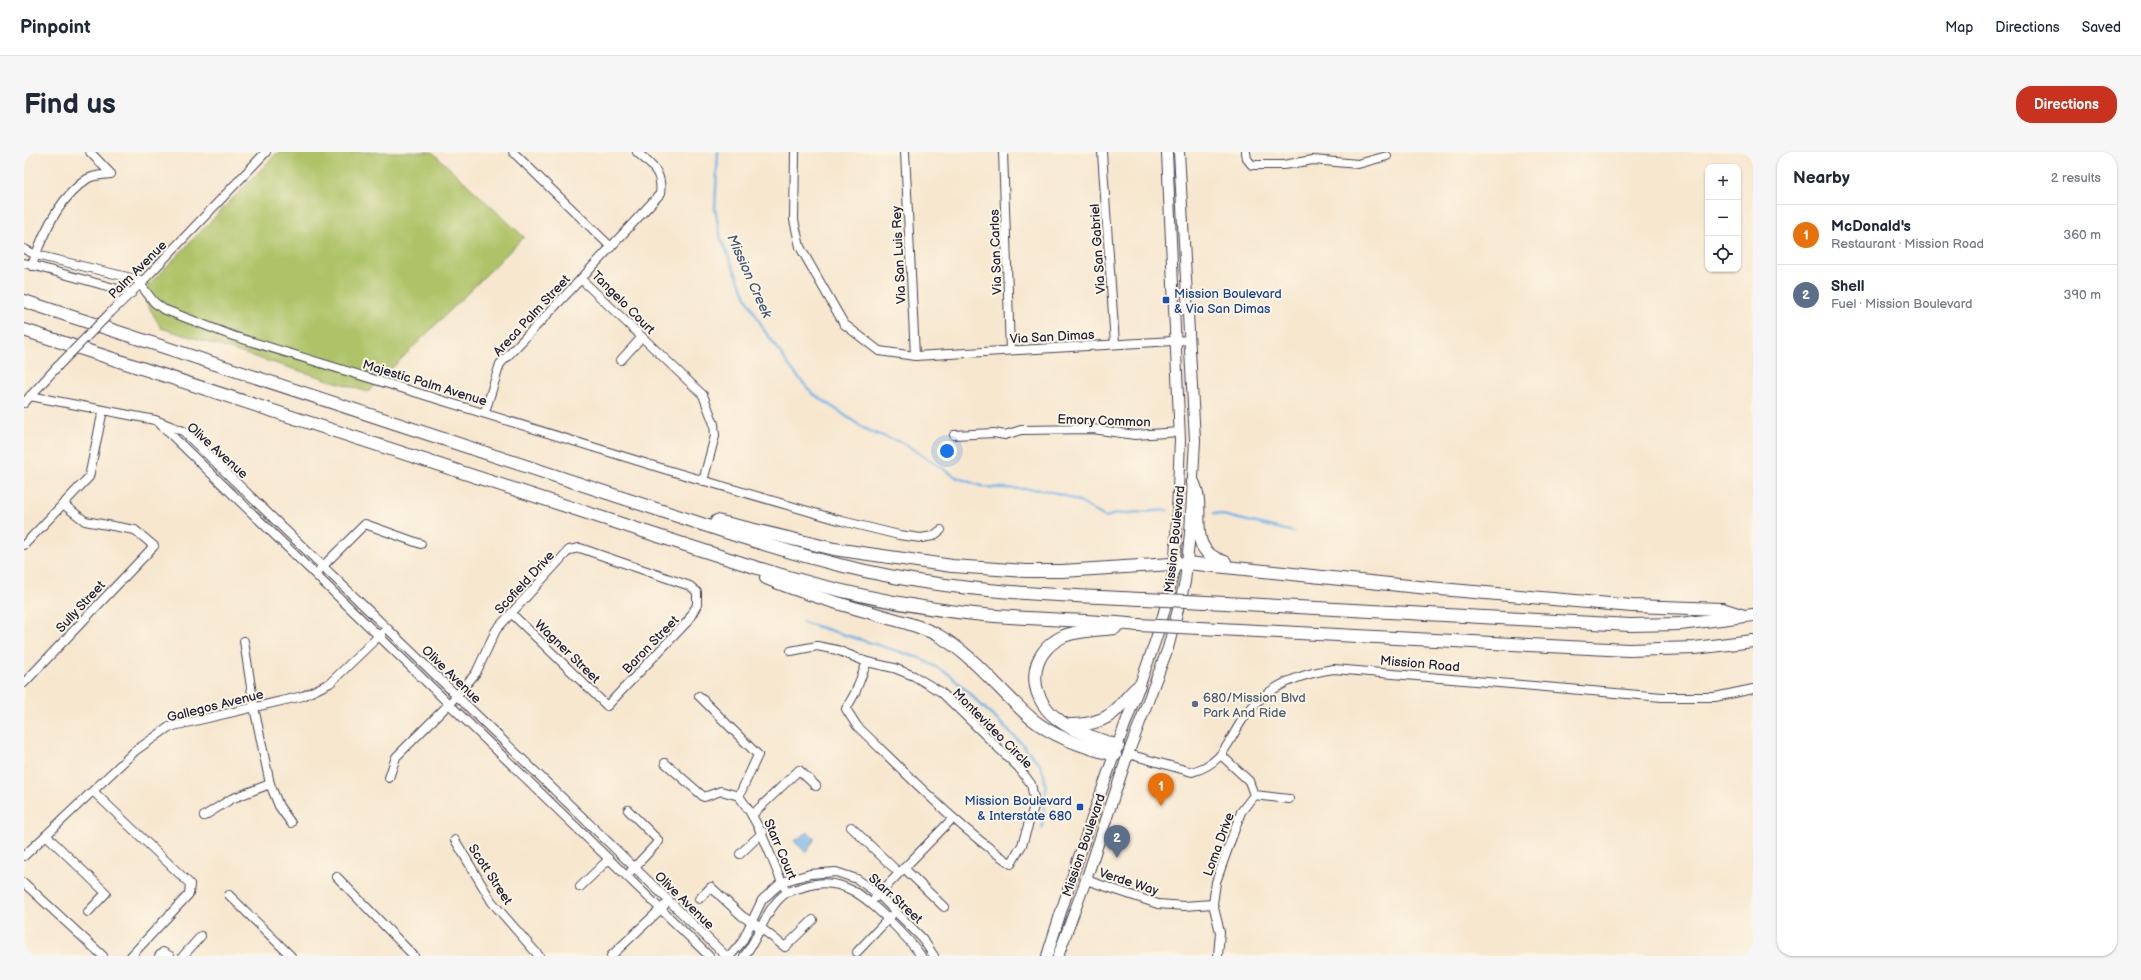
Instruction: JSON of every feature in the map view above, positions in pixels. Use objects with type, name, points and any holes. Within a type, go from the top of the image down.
[{"type":"highway","points":[[24,302],[782,549],[884,575],[943,585],[992,591],[1614,625],[1680,624],[1748,616]]},
{"type":"highway","points":[[24,330],[697,549],[809,583],[908,605],[991,616],[1622,650],[1695,648],[1753,641]]},
{"type":"highway","points":[[1193,482],[1198,493],[1198,529],[1203,547],[1214,558],[1244,568]]},
{"type":"highway","points":[[620,496],[802,542],[915,562],[1026,571],[1069,570],[1181,563],[1244,568],[1418,587],[1632,606],[1722,609],[1748,616]]},
{"type":"highway","points":[[697,549],[804,593],[918,627],[939,636],[957,648],[1032,719],[1047,730],[1063,738],[1116,750]]},
{"type":"highway","points":[[1116,750],[1067,725],[1047,710],[1038,698],[1035,688],[1034,673],[1039,660],[1053,642],[1064,636],[1075,632],[1138,625]]},
{"type":"highway","points":[[1067,725],[1084,725],[1105,718],[1115,712],[1130,693],[1139,686]]},
{"type":"main road","name":"Mission Boulevard","points":[[1058,956],[1086,880],[1128,754],[1168,648],[1185,582],[1181,563],[1180,432],[1167,152]]},
{"type":"main road","name":"Mission Boulevard","points":[[1047,956],[1091,821],[1154,644],[1172,581],[1181,563],[1193,482],[1195,440],[1180,152]]},
{"type":"main road","name":"Mission Road","points":[[1116,750],[1128,754]]},
{"type":"street","points":[[90,152],[111,174],[88,178],[62,203],[50,222],[36,255],[28,264],[132,293]]},
{"type":"street","name":"Palm Avenue","points":[[24,403],[111,312],[132,293],[266,152]]},
{"type":"street","points":[[513,152],[612,247]]},
{"type":"street","name":"Tangelo Court","points":[[637,152],[656,170],[660,178],[660,194],[612,247],[580,279],[703,395],[710,409],[714,424],[715,436],[703,481]]},
{"type":"street","name":"Via San Dimas","points":[[795,152],[794,220],[800,247],[844,324],[879,351],[915,356],[1190,340]]},
{"type":"street","name":"Via San Luis Rey","points":[[905,152],[915,356]]},
{"type":"street","name":"Via San Carlos","points":[[1003,152],[1010,350]]},
{"type":"street","name":"Via San Gabriel","points":[[1102,152],[1115,344]]},
{"type":"street","points":[[1246,152],[1247,159],[1252,165],[1282,166],[1313,160],[1358,164],[1387,156]]},
{"type":"street","points":[[24,249],[36,255],[142,282]]},
{"type":"street","name":"Areca Palm Street","points":[[485,412],[500,364],[580,279]]},
{"type":"street","name":"Majestic Palm Avenue","points":[[142,282],[147,293],[154,302],[163,309],[233,336],[485,412],[703,481],[842,521],[899,535],[920,538],[933,536],[941,530]]},
{"type":"street","points":[[621,360],[642,337]]},
{"type":"street","name":"Olive Avenue","points":[[30,396],[155,420],[184,431],[726,956]]},
{"type":"street","points":[[24,545],[88,477],[103,410]]},
{"type":"street","name":"Olive Avenue","points":[[155,420],[450,703],[709,956]]},
{"type":"street","name":"Emory Common","points":[[954,435],[994,433],[1005,435],[1021,430],[1093,429],[1135,435],[1180,432]]},
{"type":"street","name":"Sully Street","points":[[24,683],[154,546],[135,530],[85,522],[63,504]]},
{"type":"street","points":[[316,574],[366,524],[421,544]]},
{"type":"street","name":"Scofield Drive","points":[[389,778],[396,757],[450,703],[476,673],[496,630],[569,550],[580,548],[690,586],[697,592]]},
{"type":"street","name":"Baron Street","points":[[607,706],[688,621],[697,605],[697,592]]},
{"type":"street","name":"Wagner Street","points":[[511,613],[607,706]]},
{"type":"street","name":"Gallegos Avenue","points":[[24,856],[94,792],[135,751],[169,727],[304,696],[330,683],[386,628]]},
{"type":"street","points":[[244,641],[254,707],[270,784],[279,806],[291,823]]},
{"type":"street","points":[[791,651],[817,646],[837,650],[867,662]]},
{"type":"street","name":"Montevideo Circle","points":[[867,662],[894,668],[914,676],[941,692],[1019,768],[1031,784],[1035,803],[1022,845],[1011,864],[979,842],[952,819],[857,726],[846,709],[855,693],[867,662]]},
{"type":"street","name":"Mission Road","points":[[1128,754],[1192,772],[1214,762],[1221,755],[1244,717],[1266,694],[1292,679],[1320,671],[1346,669],[1662,698],[1715,697],[1753,689]]},
{"type":"street","points":[[665,763],[704,797],[721,791],[740,796],[758,755],[699,696]]},
{"type":"street","points":[[1221,755],[1249,781],[1254,795],[1288,799]]},
{"type":"street","points":[[753,814],[799,770],[816,786]]},
{"type":"street","points":[[204,816],[230,799],[270,784]]},
{"type":"street","points":[[94,792],[190,884],[189,894],[131,956]]},
{"type":"street","name":"Loma Drive","points":[[1218,956],[1220,932],[1213,904],[1216,882],[1241,812],[1254,795]]},
{"type":"street","name":"Starr Court","points":[[740,796],[753,814],[763,832],[787,893]]},
{"type":"street","points":[[627,876],[659,841],[628,810]]},
{"type":"street","points":[[871,902],[952,819]]},
{"type":"street","points":[[851,827],[944,907]]},
{"type":"street","points":[[740,854],[763,832]]},
{"type":"street","points":[[46,835],[106,893],[88,912]]},
{"type":"street","name":"Scott Street","points":[[455,840],[492,902],[539,956]]},
{"type":"street","points":[[580,887],[609,859]]},
{"type":"street","name":"Starr Street","points":[[730,956],[742,942],[762,900],[782,882],[810,874],[836,872],[857,879],[878,894],[922,938],[934,956]]},
{"type":"street","points":[[337,878],[414,956]]},
{"type":"street","name":"Verde Way","points":[[1086,880],[1158,904],[1184,906],[1213,904]]},
{"type":"street","points":[[24,883],[102,956]]},
{"type":"street","name":"Starr Street","points":[[744,956],[750,948],[772,906],[787,893],[813,884],[834,883],[849,889],[871,902],[914,945],[921,956]]},
{"type":"street","points":[[699,899],[711,886],[742,916],[786,947],[812,920]]},
{"type":"street","points":[[229,895],[291,956]]},
{"type":"street","points":[[611,956],[669,902]]},
{"type":"street","points":[[857,952],[896,911]]},
{"type":"street","points":[[183,956],[200,936]]},
{"type":"street","points":[[159,956],[163,952],[170,956]]},
{"type":"green space","points":[[278,152],[432,152],[524,237],[368,392],[161,328],[141,293]]},
{"type":"water","points":[[808,832],[815,838],[806,853],[794,841]]},
{"type":"waterway","name":"Mission Creek","points":[[718,152],[715,209],[721,239],[747,299],[764,330],[793,371],[812,393],[868,431],[903,443],[956,477],[984,487],[1044,490],[1078,501],[1105,517],[1116,514],[1167,510]]},
{"type":"waterway","points":[[1214,513],[1294,532]]},
{"type":"waterway","points":[[803,622],[920,658],[950,675],[1018,740],[1039,763],[1044,775],[1046,790],[1042,829]]},
{"type":"place","name":"Mission Boulevard & Via San Dimas","points":[[1166,300]]},
{"type":"place","name":"680/Mission Blvd Park And Ride","points":[[1195,704]]},
{"type":"place","name":"McDonald's","points":[[1161,806]]},
{"type":"place","name":"Mission Boulevard & Interstate 680","points":[[1080,807]]},
{"type":"place","name":"Shell","points":[[1117,858]]}]
